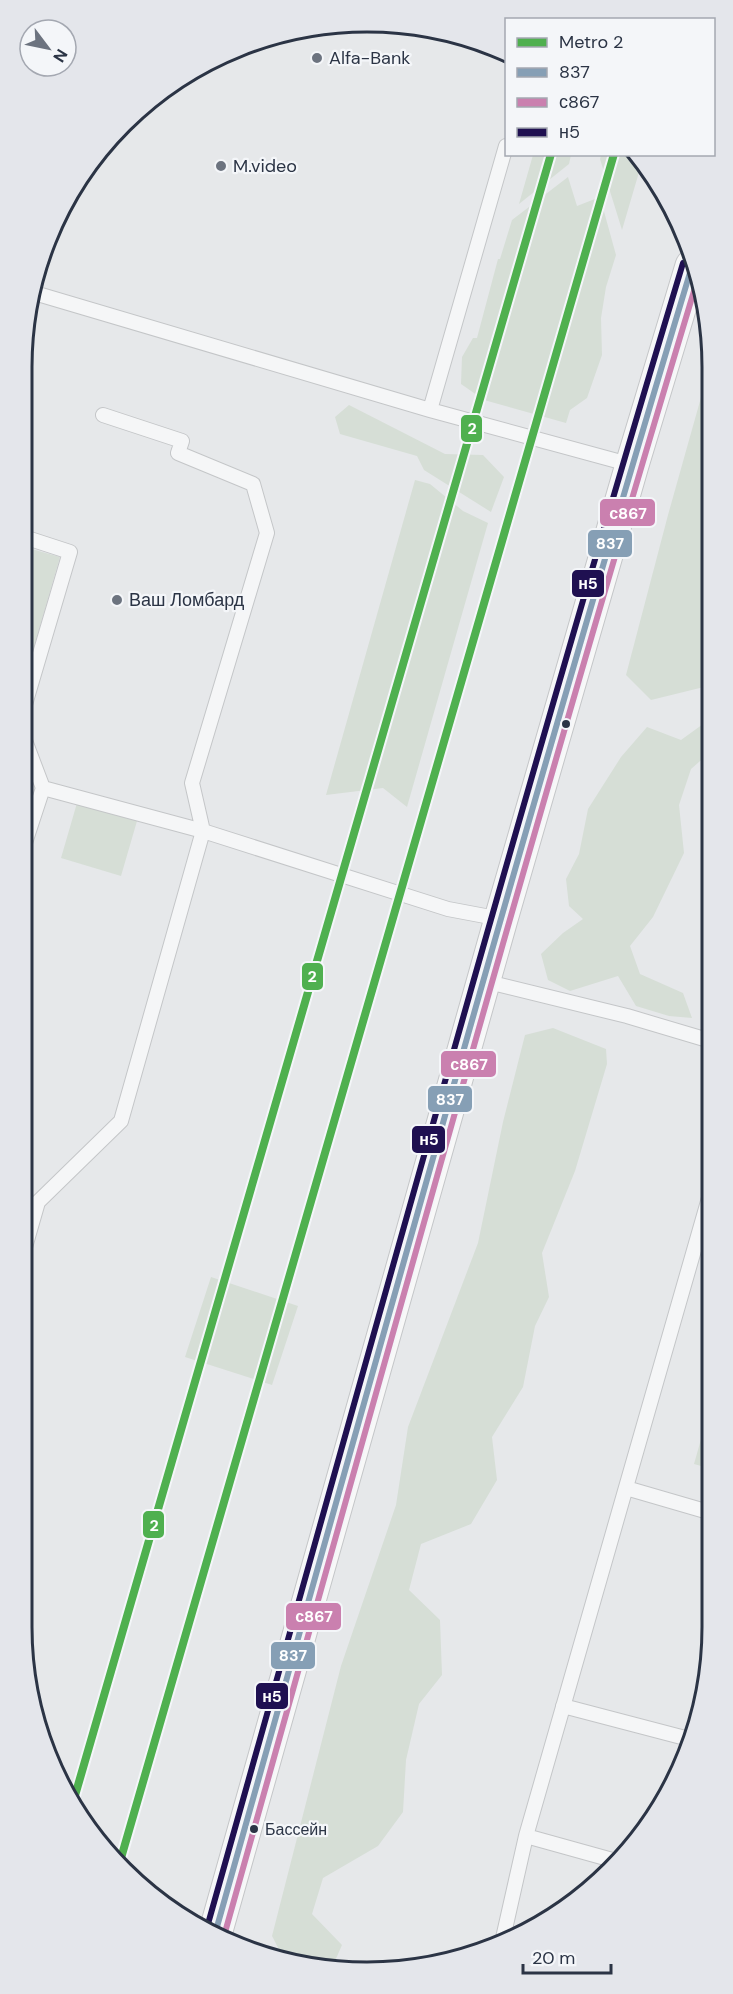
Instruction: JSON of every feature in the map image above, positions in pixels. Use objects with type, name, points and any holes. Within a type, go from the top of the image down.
[{"type":"main road","points":[[217,1927],[501,920],[689,276]]},
{"type":"lane","points":[[430,410],[505,153]]},
{"type":"lane","points":[[40,295],[430,410],[632,465]]},
{"type":"lane","points":[[32,1223],[38,1202],[121,1121],[203,831],[192,783],[267,533],[253,484],[178,453],[182,441],[103,415]]},
{"type":"lane","points":[[32,540],[70,552],[32,681]]},
{"type":"lane","points":[[32,759],[43,788],[32,822]]},
{"type":"lane","points":[[43,788],[203,831],[448,909],[501,920]]},
{"type":"lane","points":[[484,981],[627,1016],[702,1038]]},
{"type":"lane","points":[[504,1933],[526,1836],[702,1222]]},
{"type":"lane","points":[[626,1488],[702,1510]]},
{"type":"lane","points":[[563,1706],[683,1737]]},
{"type":"lane","points":[[526,1836],[608,1859]]},
{"type":"shaded area","points":[[533,156],[571,156],[569,164],[519,204]]},
{"type":"shaded area","points":[[601,156],[626,156],[639,172],[622,230]]},
{"type":"shaded area","points":[[568,177],[577,206],[600,197],[616,255],[606,287],[601,318],[602,355],[587,398],[570,410],[566,423],[484,400],[461,384],[462,357],[473,338],[477,338],[498,259],[500,259],[512,220]]},
{"type":"shaded area","points":[[702,394],[702,687],[651,700],[626,675]]},
{"type":"shaded area","points":[[349,405],[445,454],[483,455],[504,477],[491,512],[424,470],[417,456],[340,434],[335,417]]},
{"type":"shaded area","points":[[415,480],[430,484],[463,511],[488,523],[407,807],[383,788],[326,795]]},
{"type":"shaded area","points":[[32,549],[60,557],[32,654]]},
{"type":"shaded area","points":[[702,725],[702,759],[691,769],[679,805],[684,853],[653,917],[630,946],[640,974],[683,993],[692,1018],[669,1016],[636,1006],[618,976],[570,991],[548,980],[541,954],[563,933],[583,919],[569,906],[566,879],[579,854],[588,809],[621,757],[647,727],[681,740]]},
{"type":"shaded area","points":[[77,803],[137,821],[121,876],[61,858]]},
{"type":"shaded area","points":[[553,1028],[606,1049],[607,1064],[575,1171],[542,1253],[549,1297],[535,1326],[523,1387],[492,1437],[497,1480],[471,1524],[421,1544],[409,1590],[440,1620],[442,1675],[419,1704],[406,1760],[403,1812],[378,1846],[323,1878],[312,1914],[342,1945],[335,1961],[281,1951],[272,1936],[341,1666],[396,1505],[408,1427],[478,1243],[503,1122],[525,1035]]},
{"type":"shaded area","points":[[211,1277],[298,1306],[272,1385],[185,1357]]},
{"type":"shaded area","points":[[702,1436],[702,1466],[694,1464]]},
{"type":"metro line","name":"2","points":[[75,1794],[550,156]]},
{"type":"metro line","name":"2","points":[[122,1855],[613,156]]},
{"type":"transit line","name":"н5","points":[[208,1923],[500,888],[683,263]]},
{"type":"transit line","name":"837","points":[[217,1927],[509,890],[689,276]]},
{"type":"transit line","name":"с867","points":[[225,1931],[515,901],[693,294]]},
{"type":"place","name":"Alfa-Bank","points":[[317,58]]},
{"type":"place","name":"M.video","points":[[221,166]]},
{"type":"place","name":"Ваш Ломбард","points":[[117,600]]},
{"type":"place","name":"Бассейн","points":[[254,1829]]}]
